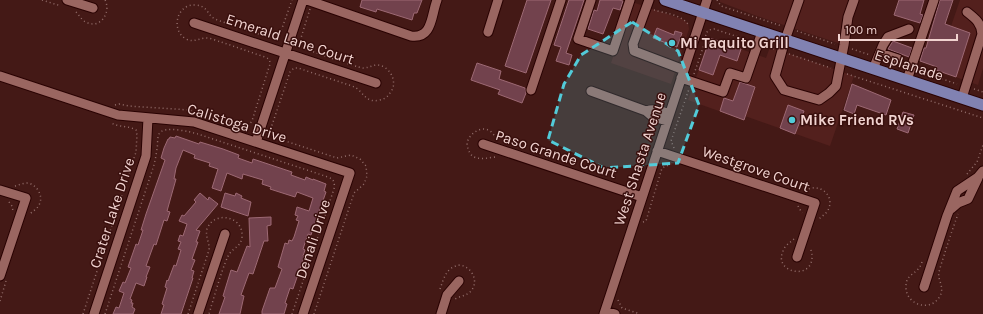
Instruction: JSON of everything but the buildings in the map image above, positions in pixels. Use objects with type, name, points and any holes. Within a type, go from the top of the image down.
[{"type":"main road","name":"Esplanade","points":[[669,1],[983,105]]},
{"type":"street","points":[[67,0],[93,8]]},
{"type":"street","points":[[256,142],[303,0]]},
{"type":"street","points":[[310,1],[416,37],[426,32],[430,27],[437,0]]},
{"type":"street","points":[[488,32],[498,0]]},
{"type":"street","points":[[531,90],[561,0]]},
{"type":"street","points":[[592,0],[578,39],[613,51],[630,0]]},
{"type":"street","name":"West Shasta Avenue","points":[[604,312],[682,74],[708,0]]},
{"type":"street","points":[[799,0],[785,40],[775,76],[784,90],[819,100],[836,86],[848,17],[854,0]]},
{"type":"street","points":[[907,80],[934,0]]},
{"type":"street","points":[[647,4],[633,44],[634,50],[682,74],[691,81],[723,92],[730,73],[746,78],[762,32]]},
{"type":"street","points":[[962,98],[982,34],[981,26],[976,19],[967,12]]},
{"type":"street","name":"Emerald Lane Court","points":[[194,23],[376,83]]},
{"type":"street","points":[[873,69],[888,37],[909,29]]},
{"type":"street","points":[[879,56],[884,54],[898,59]]},
{"type":"street","name":"Calistoga Drive","points":[[0,76],[118,115],[194,122],[350,173]]},
{"type":"street","points":[[591,92],[646,111],[653,117],[668,118]]},
{"type":"street","name":"Crater Lake Drive","points":[[94,314],[146,156],[148,118]]},
{"type":"street","name":"Paso Grande Court","points":[[483,144],[642,198]]},
{"type":"street","name":"Westgrove Court","points":[[657,150],[815,203],[797,257]]},
{"type":"street","name":"Denali Drive","points":[[304,314],[350,173]]},
{"type":"street","points":[[924,287],[949,211],[959,190],[981,174]]},
{"type":"street","points":[[949,211],[955,205],[967,198],[981,174]]},
{"type":"street","points":[[0,190],[26,198],[0,276]]},
{"type":"street","points":[[959,190],[959,198],[967,198]]},
{"type":"street","points":[[198,314],[225,234]]},
{"type":"street","points":[[441,314],[447,295],[459,281]]},
{"type":"street","points":[[604,312],[615,314]]},
{"type":"path","points":[[112,105],[189,110],[242,126],[248,126],[251,123],[269,67],[269,60],[264,56],[209,38],[196,41],[187,39],[180,34],[177,28],[178,16],[187,6],[199,5],[207,10],[212,17],[217,20],[276,38],[280,34],[292,0]]},
{"type":"path","points":[[717,0],[721,6],[802,32]]},
{"type":"path","points":[[310,1],[300,43],[302,47],[363,68],[374,65],[382,66],[388,69],[394,84],[392,92],[387,97],[381,100],[372,100],[364,97],[356,87],[298,68],[294,68],[290,72],[271,128],[273,136],[337,158],[351,155],[358,157],[365,164],[368,173],[364,184],[354,193],[314,314]]},
{"type":"path","points":[[647,4],[682,19],[688,24],[689,29]]},
{"type":"path","points":[[675,149],[671,141],[705,42],[706,33],[709,30],[714,29],[983,118]]},
{"type":"path","points":[[975,90],[983,92]]},
{"type":"path","points":[[83,314],[137,146],[136,130],[114,125],[107,120]]},
{"type":"path","points":[[105,314],[153,168],[157,150],[158,135],[166,130],[198,134],[328,177],[333,180],[335,184],[334,189],[292,314]]},
{"type":"path","points":[[497,158],[475,158],[470,152],[468,143],[472,134],[481,130],[490,131],[499,142]]},
{"type":"path","points":[[643,223],[646,221],[648,216],[649,207],[662,168],[670,164],[676,166]]},
{"type":"path","points":[[801,190],[817,188],[824,191],[828,195],[830,203],[829,209],[818,221]]},
{"type":"path","points":[[6,200],[12,206],[12,215]]},
{"type":"path","points":[[624,200],[628,204],[629,210]]},
{"type":"path","points":[[796,205],[801,210],[802,216]]},
{"type":"path","points":[[796,235],[782,253],[782,262],[790,270],[796,272],[802,271],[810,265],[812,256],[810,243]]},
{"type":"path","points":[[617,298],[622,308],[640,314]]},
{"type":"highlighted area","points":[[632,22],[678,51],[699,105],[678,163],[604,168],[548,140],[564,84],[581,55]]},
{"type":"shaded area","points":[[720,0],[857,0],[851,20],[847,46],[757,16],[720,2]]},
{"type":"shaded area","points":[[960,0],[983,0],[983,68],[978,85],[936,70]]},
{"type":"shaded area","points":[[632,2],[682,19],[688,23],[689,29],[671,84],[611,63]]},
{"type":"shaded area","points":[[710,38],[766,58],[770,47],[854,76],[830,146],[745,116],[744,120],[688,100]]},
{"type":"place","name":"Mi Taquito Grill","points":[[672,43]]},
{"type":"place","name":"Mike Friend RVs","points":[[792,120]]}]
